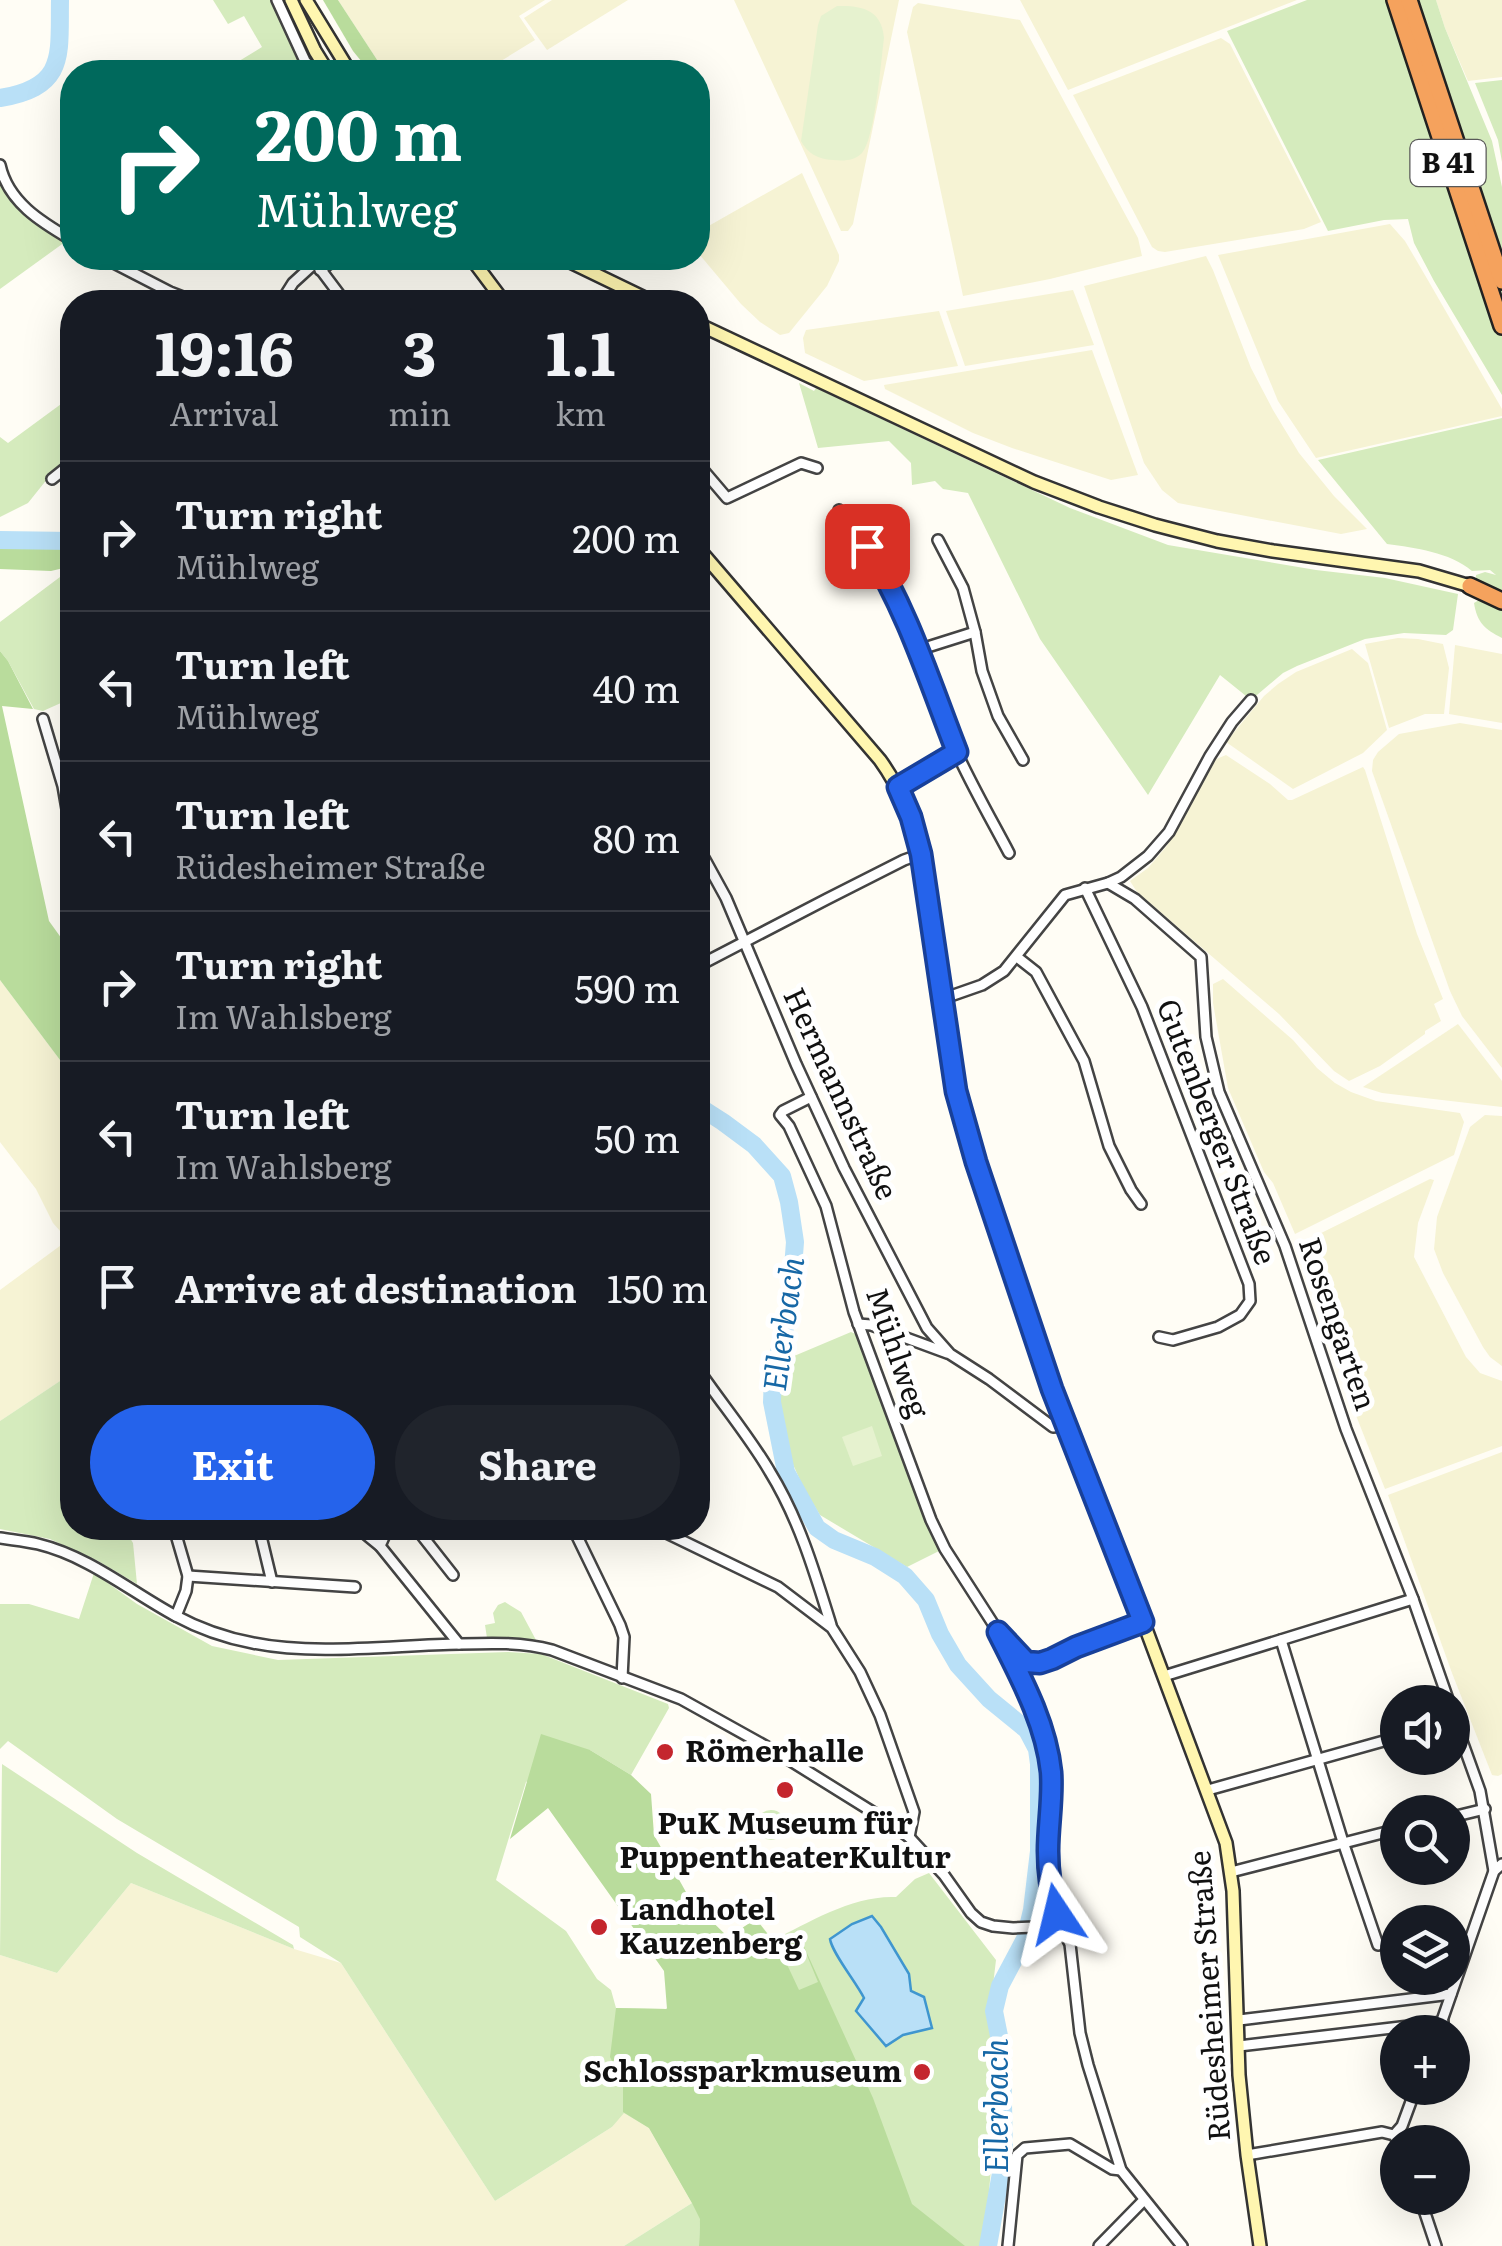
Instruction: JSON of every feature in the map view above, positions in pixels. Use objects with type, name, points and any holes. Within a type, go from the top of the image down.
[{"type":"highway","name":"B 41","points":[[1395,0],[1502,326]]},
{"type":"highway","name":"B 41","points":[[1409,0],[1502,281]]},
{"type":"highway","points":[[1470,586],[1502,601]]},
{"type":"street","points":[[277,0],[305,60]]},
{"type":"street","points":[[291,0],[320,60]]},
{"type":"street","points":[[307,2],[343,60]]},
{"type":"street","points":[[0,165],[8,190],[34,216],[60,232]]},
{"type":"street","points":[[127,270],[166,290]]},
{"type":"street","points":[[289,290],[308,270]]},
{"type":"street","points":[[587,270],[629,290]]},
{"type":"street","points":[[710,330],[1018,474],[1100,507],[1217,541],[1419,571],[1470,586]]},
{"type":"street","points":[[710,478],[728,498],[801,463],[817,468]]},
{"type":"street","points":[[52,479],[60,473]]},
{"type":"street","points":[[839,510],[852,522],[883,571],[957,752],[1009,854]]},
{"type":"street","points":[[938,540],[962,588],[998,716],[1023,760]]},
{"type":"street","name":"Rüdesheimer Straße","points":[[710,562],[869,746],[898,787],[911,817],[921,854],[956,1091],[976,1162],[1065,1426],[1226,1844],[1231,1872],[1239,2076],[1260,2246]]},
{"type":"street","points":[[918,650],[975,632]]},
{"type":"street","points":[[942,998],[993,980],[1017,957],[1058,901],[1070,892],[1108,884],[1132,869],[1160,843],[1178,818],[1218,743],[1251,700]]},
{"type":"street","points":[[44,719],[60,775]]},
{"type":"street","points":[[898,787],[957,752]]},
{"type":"street","points":[[710,960],[921,854]]},
{"type":"street","name":"Hermannstraße","points":[[710,869],[844,1168],[927,1328],[950,1354]]},
{"type":"street","name":"Rosengarten","points":[[1108,884],[1135,900],[1201,957],[1206,1037],[1219,1092],[1286,1246],[1346,1429],[1443,1685]]},
{"type":"street","name":"Gutenberger Straße","points":[[1085,888],[1142,1007],[1249,1284],[1250,1300],[1234,1320],[1173,1340],[1159,1337]]},
{"type":"street","points":[[1017,957],[1036,972],[1084,1061],[1109,1146],[1141,1204]]},
{"type":"street","name":"Mühlweg","points":[[811,1097],[780,1115],[789,1126],[826,1206],[858,1324],[930,1520],[998,1632],[1027,1690],[1048,1753],[1050,1888],[1057,1926],[1070,1944],[1084,2049],[1121,2170]]},
{"type":"street","name":"Hermannstraße","points":[[858,1324],[872,1325],[950,1354],[1053,1427],[1065,1426]]},
{"type":"street","points":[[710,1386],[781,1490],[813,1566],[832,1628],[860,1672],[880,1715],[914,1812],[909,1837]]},
{"type":"street","points":[[0,1538],[40,1544],[63,1553],[176,1616],[228,1637],[275,1646],[339,1648],[492,1643],[538,1646],[682,1699],[778,1753],[909,1837],[982,1922],[1012,1928],[1057,1926]]},
{"type":"street","points":[[176,1616],[188,1576],[178,1540]]},
{"type":"street","points":[[262,1540],[272,1582]]},
{"type":"street","points":[[373,1540],[459,1644]]},
{"type":"street","points":[[380,1546],[383,1540]]},
{"type":"street","points":[[425,1540],[453,1575]]},
{"type":"street","points":[[579,1540],[620,1625],[624,1650],[622,1678]]},
{"type":"street","points":[[681,1540],[778,1587],[832,1628]]},
{"type":"street","points":[[188,1576],[355,1587]]},
{"type":"street","points":[[1164,1676],[1412,1599]]},
{"type":"street","name":"Mühlweg","points":[[998,1632],[1026,1662],[1040,1663],[1143,1622]]},
{"type":"street","points":[[1281,1640],[1378,1945]]},
{"type":"street","points":[[1208,1790],[1380,1742]]},
{"type":"street","points":[[1470,1764],[1498,1868],[1470,1943]]},
{"type":"street","points":[[1470,1813],[1484,1810]]},
{"type":"street","points":[[1231,1872],[1380,1834]]},
{"type":"street","points":[[1239,2020],[1443,1995]]},
{"type":"street","points":[[1238,2046],[1380,2029]]},
{"type":"street","points":[[1247,2154],[1380,2132]]},
{"type":"street","points":[[1008,2246],[1017,2155],[1025,2148],[1070,2144],[1112,2169],[1121,2170],[1179,2243],[1163,2246]]},
{"type":"street","points":[[1099,2246],[1144,2201]]},
{"type":"street","points":[[1426,2215],[1436,2246]]},
{"type":"shaded area","points":[[338,0],[545,0],[519,16],[535,40],[502,60],[377,60]]},
{"type":"shaded area","points":[[552,0],[628,0],[547,50],[524,18]]},
{"type":"shaded area","points":[[734,0],[899,0],[853,224],[848,231],[841,231]]},
{"type":"shaded area","points":[[1020,0],[1297,0],[1068,90]]},
{"type":"shaded area","points":[[1436,0],[1502,0],[1502,77],[1468,81]]},
{"type":"shaded area","points":[[918,3],[1020,20],[1138,238],[1142,256],[963,296],[907,32],[913,7]]},
{"type":"shaded area","points":[[1221,38],[1230,44],[1321,222],[1304,229],[1158,251],[1152,247],[1073,95]]},
{"type":"shaded area","points":[[802,173],[839,261],[827,286],[789,333],[780,335],[741,304],[710,267],[710,225]]},
{"type":"shaded area","points":[[1390,224],[1429,282],[1502,409],[1502,416],[1316,458],[1278,401],[1218,255]]},
{"type":"shaded area","points":[[1206,256],[1251,368],[1273,410],[1299,453],[1367,529],[1341,534],[1178,503],[1162,490],[1144,463],[1084,286]]},
{"type":"shaded area","points":[[1073,290],[1094,345],[965,366],[946,311]]},
{"type":"shaded area","points":[[939,311],[958,366],[864,381],[805,353],[806,330]]},
{"type":"shaded area","points":[[1092,350],[1138,475],[1111,480],[1012,448],[973,433],[885,389],[884,385]]},
{"type":"shaded area","points":[[1398,638],[1443,644],[1449,668],[1444,714],[1425,714],[1389,728],[1365,644]]},
{"type":"shaded area","points":[[1455,645],[1502,654],[1502,723],[1449,714]]},
{"type":"shaded area","points":[[1352,649],[1368,663],[1387,730],[1363,753],[1293,789],[1226,742],[1278,684],[1296,672]]},
{"type":"shaded area","points":[[1460,723],[1502,730],[1502,1068],[1462,1016],[1450,991],[1372,771],[1378,752],[1399,734]]},
{"type":"shaded area","points":[[1226,755],[1288,800],[1363,767],[1365,770],[1417,934],[1443,999],[1434,1004],[1441,1021],[1380,1066],[1349,1081],[1334,1071],[1279,1014],[1137,892],[1130,881],[1166,847],[1214,760]]},
{"type":"shaded area","points":[[1223,979],[1335,1083],[1376,1101],[1460,1113],[1464,1122],[1454,1155],[1295,1234],[1228,1088],[1213,1003],[1213,984]]},
{"type":"shaded area","points":[[0,980],[60,1060],[60,1231],[36,1189],[0,1142]]},
{"type":"shaded area","points":[[1458,1024],[1502,1081],[1502,1107],[1382,1093],[1363,1087]]},
{"type":"shaded area","points":[[1485,1115],[1502,1116],[1502,1366],[1483,1347],[1434,1249],[1437,1217],[1470,1127]]},
{"type":"shaded area","points":[[1434,1180],[1418,1223],[1414,1257],[1466,1357],[1480,1373],[1502,1381],[1502,1446],[1385,1489],[1344,1385],[1297,1245]]},
{"type":"shaded area","points":[[60,1246],[60,1381],[0,1421],[0,1290]]},
{"type":"shaded area","points":[[1502,1452],[1502,1774],[1498,1776],[1492,1775],[1470,1719],[1470,1685],[1457,1685],[1388,1495]]},
{"type":"shaded area","points":[[131,1883],[294,1949],[341,1963],[495,2201],[612,2127],[623,2112],[649,2128],[692,2203],[624,2246],[0,2246],[0,1955],[57,1973]]},
{"type":"green space","points":[[213,0],[271,0],[299,60],[241,60],[262,47],[244,16],[228,24]]},
{"type":"green space","points":[[323,0],[338,0],[377,60],[360,60]]},
{"type":"green space","points":[[1307,0],[1436,0],[1492,141],[1502,187],[1502,395],[1434,281],[1414,243],[1408,219],[1328,231],[1227,31]]},
{"type":"green space","points":[[837,6],[855,7],[875,15],[884,38],[867,145],[859,156],[845,160],[818,157],[801,141],[818,25],[821,16]]},
{"type":"green space","points":[[1502,80],[1502,162],[1498,140],[1475,83]]},
{"type":"green space","points":[[0,184],[26,215],[60,239],[60,246],[0,289]]},
{"type":"green space","points":[[799,383],[1070,508],[1168,545],[1385,578],[1458,594],[1453,630],[1446,635],[1404,633],[1365,639],[1283,673],[1251,700],[1220,675],[1148,795],[1040,639],[968,493],[943,489],[935,481],[912,485],[911,463],[889,441],[818,448]]},
{"type":"green space","points":[[60,405],[60,468],[28,503],[0,517],[0,437],[8,443]]},
{"type":"green space","points":[[1502,418],[1502,595],[1476,582],[1476,575],[1496,575],[1490,570],[1472,571],[1443,555],[1387,544],[1318,460]]},
{"type":"green space","points":[[0,534],[60,534],[60,569],[0,569]]},
{"type":"green space","points":[[60,577],[60,703],[43,711],[34,709],[0,651],[0,622]]},
{"type":"green space","points":[[1479,600],[1502,610],[1502,638],[1479,620],[1474,603]]},
{"type":"green space","points":[[0,651],[33,709],[2,706],[49,921],[60,936],[60,1060],[0,980]]},
{"type":"green space","points":[[851,1332],[860,1336],[923,1513],[941,1550],[907,1567],[820,1515],[787,1451],[779,1387],[787,1359]]},
{"type":"green space","points":[[60,1381],[60,1540],[131,1540],[137,1584],[50,1539],[0,1529],[0,1421]]},
{"type":"green space","points":[[872,1426],[882,1456],[853,1466],[842,1437]]},
{"type":"green space","points":[[94,1573],[137,1604],[212,1646],[278,1660],[541,1654],[668,1704],[631,1775],[590,1750],[526,1782],[496,1880],[566,1931],[597,1979],[611,1990],[616,2008],[666,2009],[729,1937],[756,1919],[773,1940],[848,1905],[896,1897],[915,1879],[929,1873],[996,1960],[989,2019],[995,2059],[994,2135],[981,2246],[720,2246],[700,2221],[699,2246],[624,2246],[692,2203],[649,2128],[624,2113],[612,2127],[495,2201],[341,1963],[300,1937],[299,1927],[117,1819],[8,1741],[0,1749],[0,1604],[29,1604],[79,1619]]},
{"type":"green space","points":[[505,1602],[521,1612],[536,1640],[487,1638],[485,1625],[495,1623],[493,1613]]},
{"type":"green space","points":[[541,1734],[590,1750],[631,1775],[651,1794],[654,1835],[691,1901],[728,1937],[756,1919],[775,1939],[799,1990],[818,1982],[796,1929],[873,2098],[912,2204],[965,2246],[699,2246],[700,2219],[649,2128],[623,2112],[623,2083],[610,2057],[616,2008],[667,2009],[664,1971],[548,1808],[510,1839]]},
{"type":"green space","points":[[2,1764],[294,1949],[131,1883],[57,1973],[0,1955]]},
{"type":"green space","points":[[771,1810],[782,1814],[786,1825],[782,1836],[771,1840],[760,1836],[756,1825],[760,1814]]},
{"type":"water","points":[[872,1916],[909,1974],[911,1991],[924,1997],[932,2028],[903,2035],[886,2046],[856,2011],[864,1998],[830,1939]]},
{"type":"waterway","points":[[0,98],[38,86],[55,66],[60,0]]},
{"type":"waterway","name":"Ellerbach","points":[[0,540],[60,541]]},
{"type":"waterway","name":"Ellerbach","points":[[710,1114],[754,1145],[782,1176],[789,1202],[795,1242],[790,1307],[773,1377],[772,1402],[786,1472],[817,1528],[905,1576],[926,1600],[958,1665],[989,1699],[1027,1730],[1037,1749],[1039,1851],[1032,1910],[1025,1939],[1000,1986],[994,2011],[1002,2051],[1004,2156],[988,2246]]},
{"type":"place","name":"Römerhalle","points":[[665,1752]]},
{"type":"place","name":"PuK Museum für PuppentheaterKultur","points":[[785,1790]]},
{"type":"place","name":"Landhotel Kauzenberg","points":[[599,1927]]},
{"type":"place","name":"Schlossparkmuseum","points":[[922,2072]]},
{"type":"route","points":[[867,546],[883,571],[918,650],[957,752],[898,787],[921,854],[956,1091],[1038,1352],[1143,1622],[1040,1663],[1026,1662],[998,1632],[1027,1690],[1048,1753],[1048,1854],[1050,1888],[1057,1914]]}]
